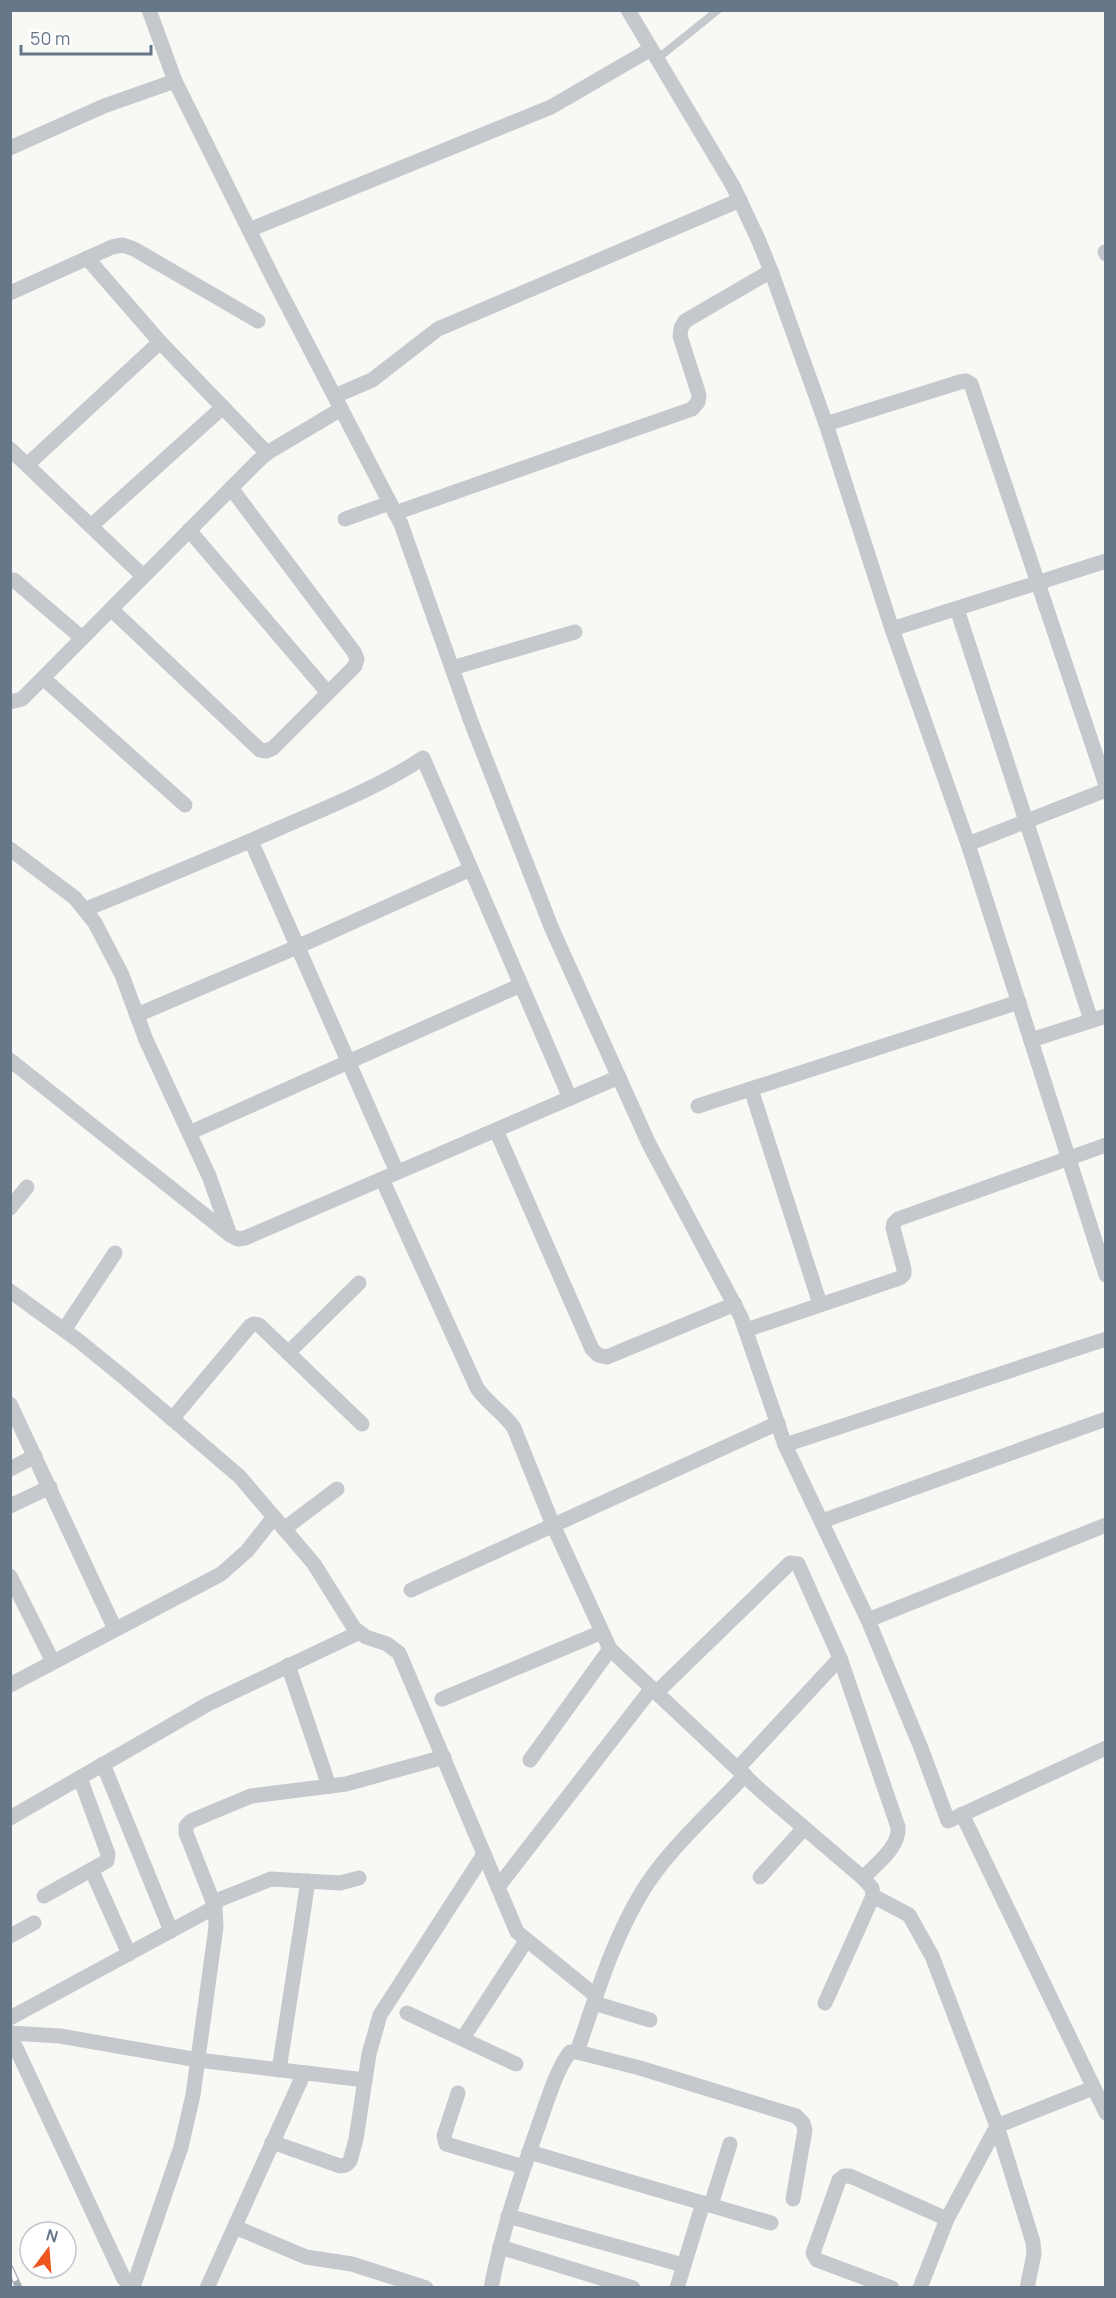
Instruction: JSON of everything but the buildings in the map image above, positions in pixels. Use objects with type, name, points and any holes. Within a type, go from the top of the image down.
[{"type":"street","points":[[149,10],[175,81],[401,524],[452,668],[552,929],[649,1144],[735,1304],[785,1445],[868,1620],[921,1748],[948,1821],[1106,1748]]},
{"type":"street","points":[[628,10],[740,200],[771,271],[826,424],[892,629],[968,844],[1106,1275]]},
{"type":"street","points":[[249,230],[551,107],[654,54]]},
{"type":"street","points":[[10,148],[104,106],[175,81]]},
{"type":"street","points":[[10,702],[21,699],[43,678],[267,453],[372,380],[438,329],[740,200]]},
{"type":"street","points":[[10,293],[112,247],[123,245],[134,249],[258,321]]},
{"type":"street","points":[[87,258],[160,342],[267,453]]},
{"type":"street","points":[[345,519],[392,508],[692,408],[698,402],[699,395],[680,336],[685,321],[771,271]]},
{"type":"street","points":[[143,576],[16,458],[160,342]]},
{"type":"street","points":[[826,424],[960,381],[971,384],[1106,785]]},
{"type":"street","points":[[91,526],[223,407]]},
{"type":"street","points":[[111,609],[260,750],[266,751],[273,748],[355,666],[357,659],[354,652],[231,488]]},
{"type":"street","points":[[189,531],[328,693]]},
{"type":"street","points":[[892,629],[1106,561]]},
{"type":"street","points":[[14,580],[82,638]]},
{"type":"street","points":[[957,609],[1025,821],[1098,1018],[1031,1040]]},
{"type":"street","points":[[452,668],[575,632]]},
{"type":"street","points":[[43,678],[186,805]]},
{"type":"street","points":[[86,909],[331,806],[404,770],[423,758],[570,1098]]},
{"type":"street","points":[[968,844],[1106,790]]},
{"type":"street","points":[[251,841],[397,1172]]},
{"type":"street","points":[[10,849],[75,898],[86,909],[105,940],[209,1176],[230,1235]]},
{"type":"street","points":[[137,1015],[297,947],[471,868]]},
{"type":"street","points":[[189,1133],[521,985]]},
{"type":"street","points":[[698,1106],[1019,1002]]},
{"type":"street","points":[[10,1060],[238,1239],[245,1238],[619,1077]]},
{"type":"street","points":[[751,1089],[820,1304]]},
{"type":"street","points":[[496,1130],[592,1349],[598,1355],[607,1357],[735,1304]]},
{"type":"street","points":[[746,1330],[900,1278],[904,1274],[904,1269],[893,1228],[894,1222],[1106,1145]]},
{"type":"street","points":[[382,1179],[477,1388],[514,1428],[553,1525],[610,1649],[741,1772],[872,1888],[873,1896],[825,2003]]},
{"type":"street","points":[[10,1208],[27,1187]]},
{"type":"street","points":[[64,1330],[116,1253]]},
{"type":"street","points":[[288,1353],[359,1283]]},
{"type":"street","points":[[10,1291],[64,1330],[240,1477],[314,1564],[358,1633],[387,1644],[399,1653],[512,1922],[526,1941],[595,1999],[650,2020]]},
{"type":"street","points":[[172,1419],[254,1324],[259,1325],[362,1424]]},
{"type":"street","points":[[785,1445],[1106,1339]]},
{"type":"street","points":[[10,1404],[115,1629]]},
{"type":"street","points":[[822,1521],[1106,1419]]},
{"type":"street","points":[[411,1590],[778,1423]]},
{"type":"street","points":[[10,1469],[35,1456]]},
{"type":"street","points":[[10,1506],[50,1487]]},
{"type":"street","points":[[284,1529],[337,1489]]},
{"type":"street","points":[[10,1685],[221,1574],[247,1551],[274,1517]]},
{"type":"street","points":[[868,1620],[1106,1525]]},
{"type":"street","points":[[498,1887],[654,1690],[790,1563],[798,1564],[840,1658],[899,1833],[894,1845],[863,1878]]},
{"type":"street","points":[[10,1576],[53,1662]]},
{"type":"street","points":[[442,1699],[602,1632]]},
{"type":"street","points":[[10,1818],[208,1704],[358,1633]]},
{"type":"street","points":[[530,1760],[610,1649]]},
{"type":"street","points":[[577,2052],[616,1939],[643,1890],[660,1867],[840,1658]]},
{"type":"street","points":[[288,1665],[329,1786]]},
{"type":"street","points":[[365,2080],[198,2060],[60,2036],[10,2034],[124,2279],[134,2287],[181,2147],[193,2095],[198,2060],[216,1927],[214,1905],[186,1833],[186,1826],[191,1821],[251,1796],[329,1786],[444,1757]]},
{"type":"street","points":[[104,1764],[171,1931]]},
{"type":"street","points":[[44,1896],[107,1861],[108,1854],[80,1778]]},
{"type":"street","points":[[962,1814],[1106,2113]]},
{"type":"street","points":[[760,1877],[804,1828]]},
{"type":"street","points":[[272,2142],[340,2166],[350,2161],[359,2128],[369,2054],[380,2015],[484,1854]]},
{"type":"street","points":[[92,1871],[129,1954]]},
{"type":"street","points":[[10,2018],[171,1931],[214,1905],[271,1879],[340,1883],[359,1878]]},
{"type":"street","points":[[279,2070],[308,1881]]},
{"type":"street","points":[[873,1896],[909,1915],[932,1956],[997,2126],[1033,2242],[1034,2254],[1027,2288]]},
{"type":"street","points":[[10,1936],[33,1923]]},
{"type":"street","points":[[463,2038],[526,1941]]},
{"type":"street","points":[[407,2013],[516,2064]]},
{"type":"street","points":[[491,2288],[508,2216],[526,2159],[547,2101],[570,2052],[640,2068],[796,2116],[803,2123],[805,2130],[793,2199]]},
{"type":"street","points":[[207,2288],[304,2073]]},
{"type":"street","points":[[920,2288],[947,2219],[997,2126],[1093,2088]]},
{"type":"street","points":[[458,2093],[444,2136],[446,2144],[526,2159],[707,2204],[771,2223]]},
{"type":"street","points":[[677,2288],[683,2265],[730,2144]]},
{"type":"street","points":[[892,2288],[814,2257],[813,2253],[839,2180],[844,2176],[850,2176],[947,2219]]},
{"type":"street","points":[[508,2216],[683,2265]]},
{"type":"street","points":[[235,2227],[306,2257],[352,2264],[426,2288]]},
{"type":"street","points":[[500,2247],[633,2288]]},
{"type":"lane","points":[[654,54],[718,10]]},
{"type":"railway","points":[[10,2268],[19,2288]]}]
